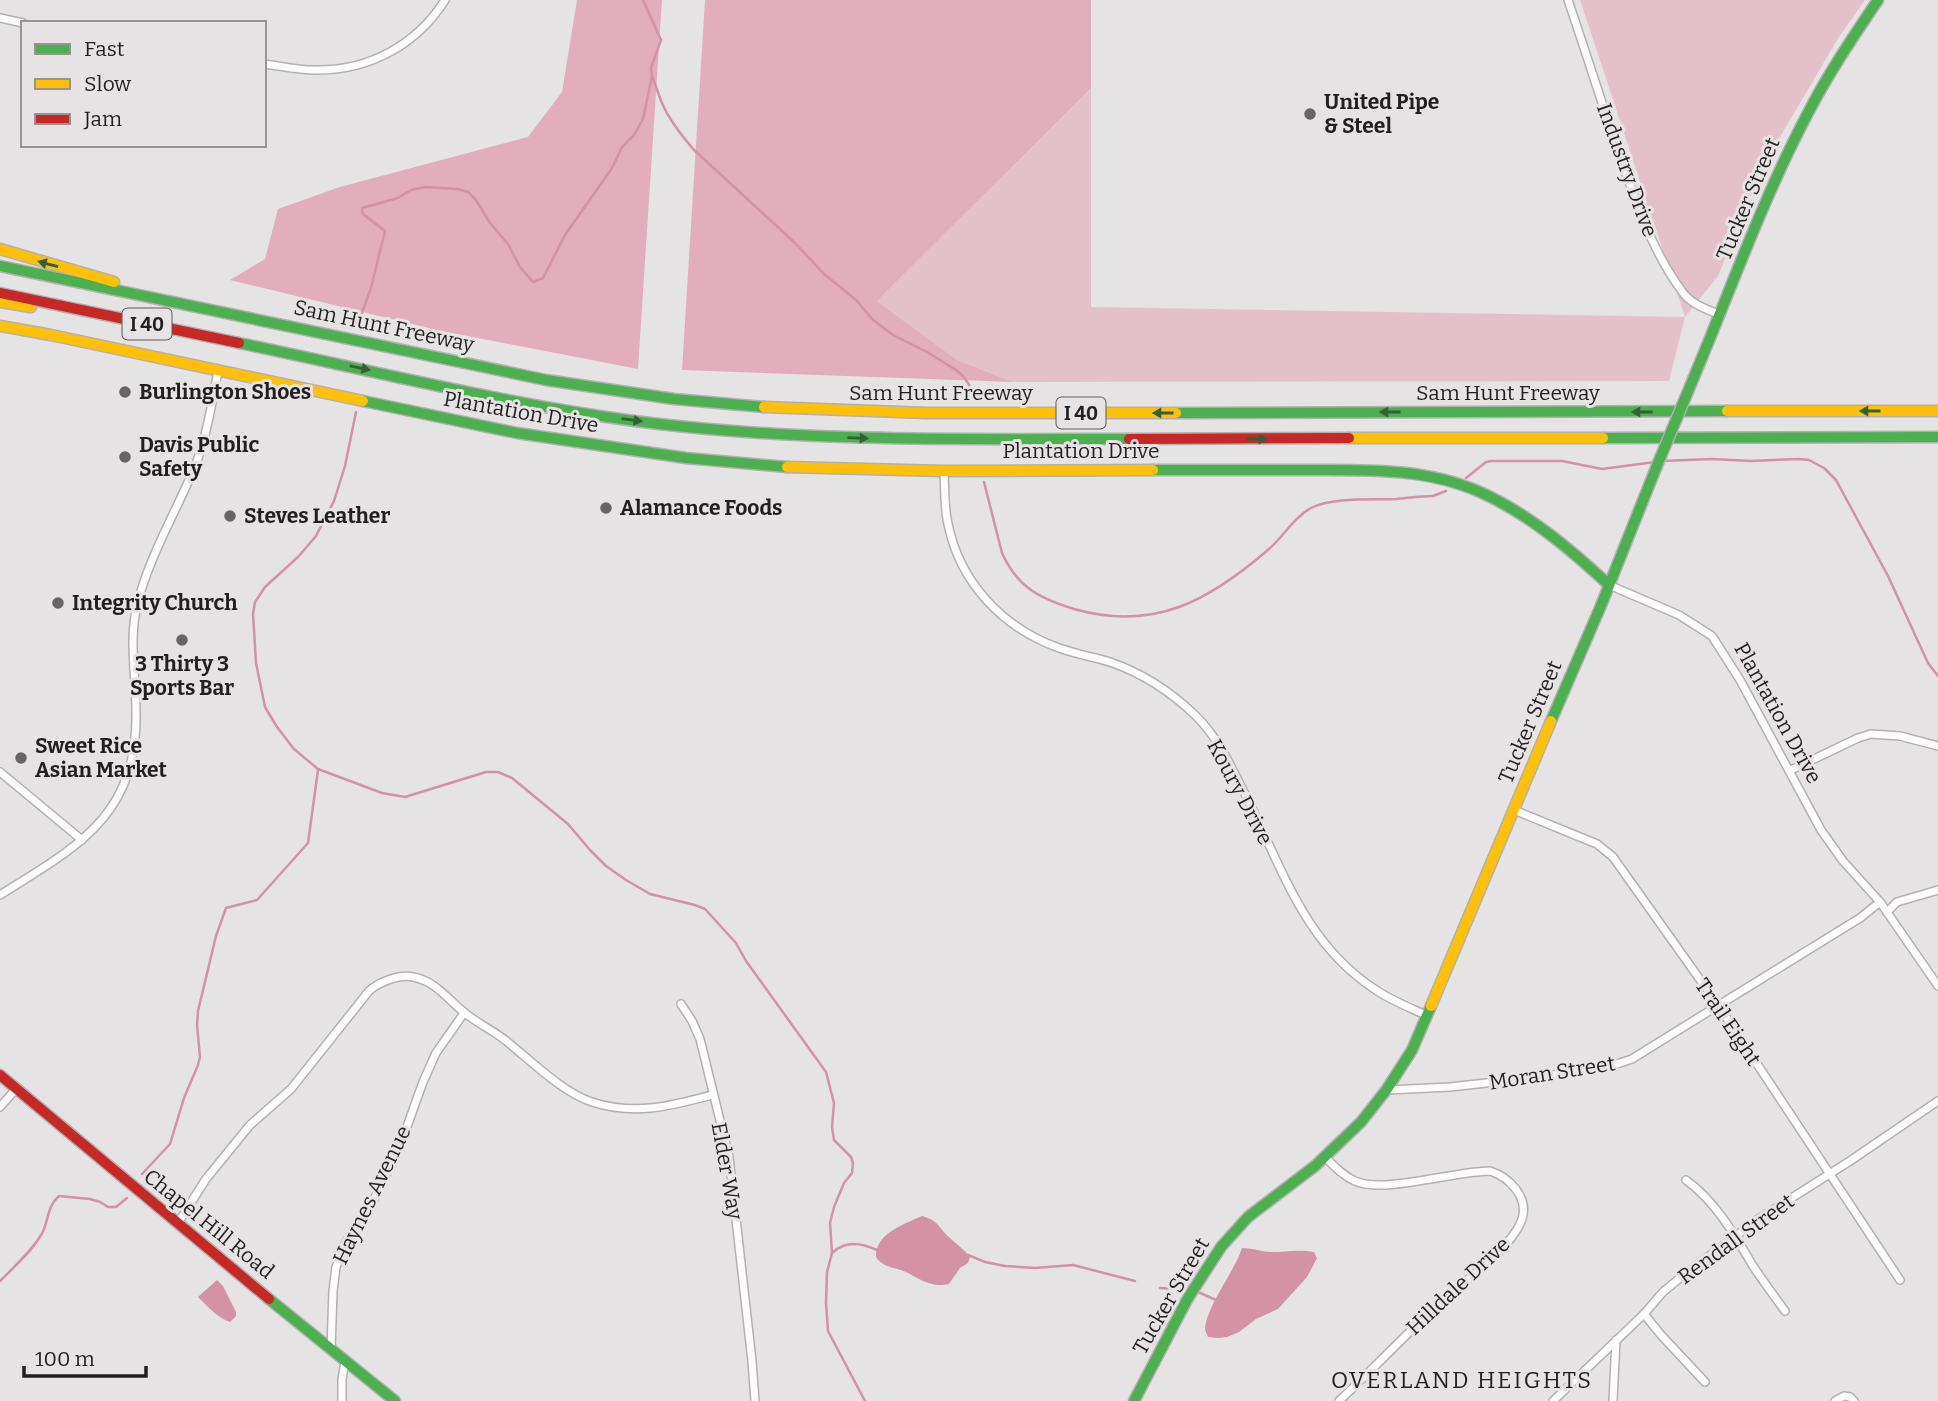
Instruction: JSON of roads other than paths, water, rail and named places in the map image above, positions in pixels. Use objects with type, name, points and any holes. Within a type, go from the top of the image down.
[{"type":"main road","name":"Tucker Street","points":[[1134,1401],[1198,1280],[1222,1245],[1241,1223],[1359,1127],[1388,1090],[1412,1051],[1609,585],[1771,190],[1799,130],[1834,68],[1878,0]]},
{"type":"main road","points":[[0,249],[232,314]]},
{"type":"main road","name":"Sam Hunt Freeway","points":[[0,266],[584,386],[762,407],[882,413],[1938,411]]},
{"type":"main road","name":"I 40","points":[[0,293],[509,400],[601,416],[722,430],[823,437],[1103,440],[1938,437]]},
{"type":"main road","points":[[0,302],[293,355]]},
{"type":"main road","name":"Plantation Drive","points":[[0,326],[517,433],[686,458],[774,467],[944,471],[1339,470],[1429,475],[1476,489],[1522,513],[1609,585]]},
{"type":"main road","name":"Chapel Hill Road","points":[[0,1075],[395,1401]]},
{"type":"street","points":[[266,64],[317,71],[345,68],[374,60],[400,47],[421,31],[433,19],[445,0]]},
{"type":"street","name":"Industry Drive","points":[[1568,0],[1653,246],[1685,296],[1700,307],[1721,315]]},
{"type":"street","points":[[0,18],[21,23]]},
{"type":"street","points":[[0,895],[68,852],[82,840],[108,814],[125,783],[134,750],[136,713],[132,639],[138,601],[157,549],[199,454],[209,421],[218,371]]},
{"type":"street","name":"Koury Drive","points":[[944,471],[948,524],[956,550],[979,592],[1015,627],[1062,649],[1133,671],[1174,696],[1198,718],[1228,760],[1297,905],[1320,940],[1353,973],[1375,989],[1428,1016]]},
{"type":"street","name":"Plantation Drive","points":[[1609,585],[1679,615],[1712,636],[1740,680],[1821,830],[1843,861],[1880,902],[1938,986]]},
{"type":"street","points":[[1789,771],[1871,734],[1900,736],[1938,747]]},
{"type":"street","points":[[0,772],[82,840]]},
{"type":"street","name":"Trail Eight","points":[[1514,810],[1597,844],[1613,857],[1718,1005],[1900,1280]]},
{"type":"street","points":[[1887,912],[1897,902],[1938,890]]},
{"type":"street","name":"Moran Street","points":[[1388,1090],[1450,1087],[1611,1066],[1632,1059],[1860,918],[1880,902]]},
{"type":"street","name":"Elder Way","points":[[178,1223],[206,1179],[250,1125],[291,1089],[369,991],[379,982],[412,976],[437,987],[464,1013],[588,1101],[613,1108],[650,1109],[712,1095],[730,1168],[755,1401]]},
{"type":"street","points":[[681,1004],[700,1039],[712,1095]]},
{"type":"street","name":"Haynes Avenue","points":[[331,1349],[332,1292],[336,1267],[346,1242],[379,1190],[436,1053],[464,1013]]},
{"type":"street","points":[[0,1107],[16,1088]]},
{"type":"street","name":"Rendall Street","points":[[1553,1401],[1680,1278],[1757,1220],[1938,1101]]},
{"type":"street","name":"Hilldale Drive","points":[[1325,1157],[1342,1173],[1363,1185],[1383,1185],[1490,1171],[1510,1181],[1519,1194],[1523,1207],[1523,1218],[1507,1244],[1436,1307],[1339,1401]]},
{"type":"street","points":[[1686,1180],[1702,1191],[1736,1236],[1785,1311]]},
{"type":"street","points":[[1644,1314],[1705,1382]]},
{"type":"street","points":[[1613,1401],[1616,1340]]},
{"type":"street","points":[[342,1401],[345,1362]]},
{"type":"street","points":[[1835,1401],[1844,1396],[1854,1401]]},
{"type":"waterway","points":[[360,318],[371,288],[385,231],[363,214],[362,208],[398,198],[411,190],[425,187],[468,192],[533,282],[543,278],[565,235],[643,119],[652,76],[651,68],[661,40],[643,0]]},
{"type":"waterway","points":[[652,76],[668,116],[694,150],[794,242],[824,274],[856,300],[873,320],[893,335],[956,370],[971,388]]},
{"type":"waterway","points":[[356,412],[345,466],[334,501],[316,536],[298,557],[265,587],[255,602],[253,614],[256,663],[265,707],[294,749],[318,769],[382,793],[405,797],[486,772],[498,772],[512,778],[568,824],[606,866],[650,894],[705,909],[736,943],[826,1072],[834,1103],[834,1140],[851,1157],[853,1163],[852,1173],[844,1183],[830,1223],[832,1253],[827,1272],[826,1303],[828,1331],[865,1401]]},
{"type":"waterway","points":[[1662,461],[1798,459],[1809,460],[1824,468],[1836,480],[1888,576],[1928,663],[1938,676]]},
{"type":"waterway","points":[[1466,478],[1491,461],[1562,461],[1602,469],[1655,462]]},
{"type":"waterway","points":[[984,482],[1002,553],[1023,583],[1040,596],[1074,609],[1130,617],[1156,614],[1180,607],[1225,583],[1274,544],[1299,517],[1320,504],[1433,496],[1446,491]]},
{"type":"waterway","points":[[142,1174],[170,1144],[184,1098],[198,1065],[198,1011],[216,936],[226,908],[257,900],[308,843],[318,770]]},
{"type":"waterway","points":[[0,1281],[37,1241],[44,1230],[52,1205],[59,1196],[90,1199],[108,1207],[116,1207],[127,1198]]},
{"type":"waterway","points":[[832,1253],[848,1244],[877,1250]]},
{"type":"waterway","points":[[968,1255],[1005,1266],[1035,1268],[1073,1265],[1135,1281]]},
{"type":"waterway","points":[[1160,1288],[1188,1290]]},
{"type":"waterway","points":[[1198,1292],[1216,1300]]},
{"type":"place","name":"United Pipe & Steel","points":[[1310,114]]},
{"type":"place","name":"Burlington Shoes","points":[[125,392]]},
{"type":"place","name":"Davis Public Safety","points":[[125,457]]},
{"type":"place","name":"Alamance Foods","points":[[606,508]]},
{"type":"place","name":"Steves Leather","points":[[230,516]]},
{"type":"place","name":"Integrity Church","points":[[58,603]]},
{"type":"place","name":"3 Thirty 3 Sports Bar","points":[[182,640]]},
{"type":"place","name":"Sweet Rice Asian Market","points":[[21,758]]},
{"type":"district","name":"OVERLAND HEIGHTS","points":[[1462,1380]]}]
